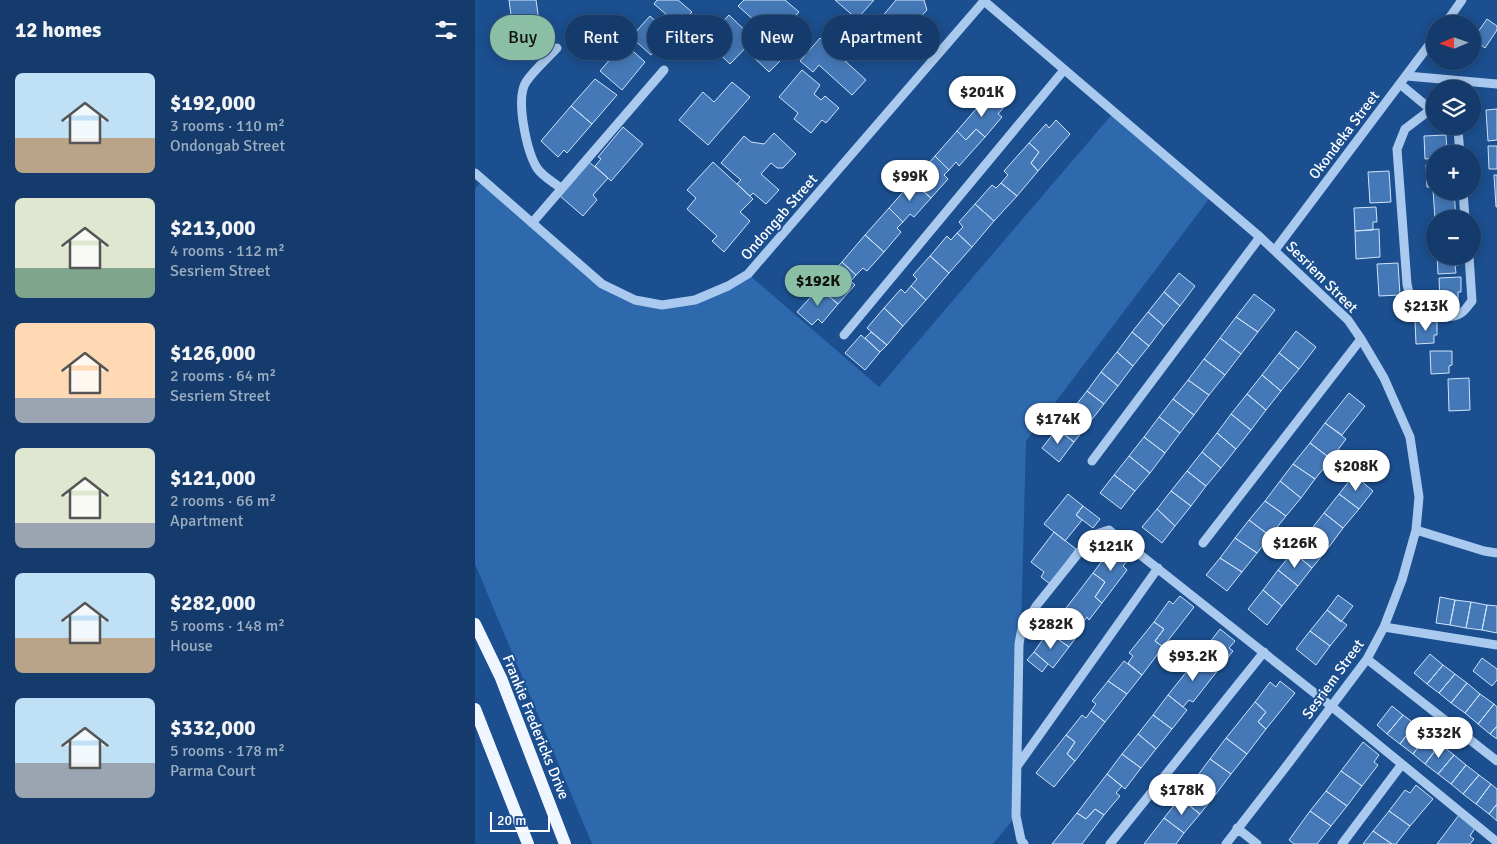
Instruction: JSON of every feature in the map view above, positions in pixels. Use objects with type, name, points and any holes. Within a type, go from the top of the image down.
[{"type":"main road","name":"Frankie Fredericks Drive","points":[[475,624],[501,678],[565,844]]},
{"type":"main road","points":[[475,709],[528,844]]},
{"type":"street","points":[[1451,15],[1462,0]]},
{"type":"street","name":"Sesriem Street","points":[[983,1],[1275,250],[1347,320],[1361,339],[1384,378],[1409,438],[1419,497],[1416,530],[1402,580],[1384,627],[1367,659],[1226,844]]},
{"type":"street","name":"Ondongab Street","points":[[475,173],[602,284],[635,300],[662,304],[695,300],[728,286],[748,274],[983,1]]},
{"type":"street","points":[[557,48],[525,83],[522,102],[527,147],[537,169],[561,188]]},
{"type":"street","name":"Okondeka Street","points":[[1275,250],[1426,50]]},
{"type":"street","points":[[532,223],[664,70]]},
{"type":"street","points":[[844,335],[1064,70]]},
{"type":"street","points":[[1407,76],[1497,84]]},
{"type":"street","points":[[1400,84],[1426,106]]},
{"type":"street","points":[[1426,115],[1405,129],[1397,149],[1407,284],[1411,302],[1428,313],[1445,317],[1461,313],[1472,301],[1470,265]]},
{"type":"street","points":[[1092,461],[1260,237]]},
{"type":"street","points":[[1203,543],[1361,339]]},
{"type":"street","points":[[1024,844],[1021,840],[1017,816],[1019,644],[1022,628],[1037,605],[1093,535],[1109,530],[1331,706],[1497,843]]},
{"type":"street","points":[[1416,530],[1497,553]]},
{"type":"street","points":[[1018,765],[1158,568]]},
{"type":"street","points":[[1384,627],[1497,646]]},
{"type":"street","points":[[1110,844],[1264,652]]},
{"type":"street","points":[[1367,659],[1497,761]]},
{"type":"street","points":[[1342,844],[1402,764]]},
{"type":"street","points":[[1237,828],[1257,844]]},
{"type":"shaded area","points":[[1114,112],[1212,195],[1026,441],[1016,816],[993,844],[592,844],[475,564],[475,189],[483,180],[602,284],[635,300],[662,305],[695,300],[748,274],[879,387]]},
{"type":"building","points":[[509,0],[536,0],[538,15],[511,15]]},
{"type":"building","points":[[657,0],[678,0],[692,12],[689,15],[667,15],[654,4]]},
{"type":"building","points":[[744,0],[785,0],[799,12],[796,15],[748,15],[738,6]]},
{"type":"building","points":[[835,0],[874,0],[861,15],[852,15]]},
{"type":"building","points":[[896,0],[924,0],[927,10],[922,15],[884,15]]},
{"type":"building","points":[[732,18],[742,27],[742,52],[730,64],[726,60],[732,60]]},
{"type":"building","points":[[647,19],[647,51],[637,42],[637,30]]},
{"type":"building","points":[[1487,19],[1497,26],[1497,30],[1485,48],[1481,45],[1481,28]]},
{"type":"building","points":[[820,38],[822,40],[822,60],[844,60],[866,80],[852,95],[819,65],[813,72],[800,61],[812,60],[812,47]]},
{"type":"building","points":[[637,55],[645,62],[622,90],[600,71],[609,60],[637,60]]},
{"type":"building","points":[[756,60],[781,60],[769,72]]},
{"type":"building","points":[[802,70],[820,85],[814,94],[821,100],[825,96],[839,108],[826,123],[822,120],[811,133],[794,119],[798,113],[779,97]]},
{"type":"building","points":[[595,79],[617,95],[592,124],[571,106]]},
{"type":"building","points":[[732,82],[750,97],[708,145],[679,120],[703,92],[714,102]]},
{"type":"building","points":[[989,94],[1004,107],[998,114],[1002,117],[985,137],[976,129],[966,140],[957,131]]},
{"type":"building","points":[[571,106],[592,124],[567,153],[564,150],[558,157],[541,141]]},
{"type":"building","points":[[1497,109],[1497,140],[1488,141],[1486,110]]},
{"type":"building","points":[[1056,120],[1070,134],[1038,171],[1031,163],[1039,152],[1029,143],[1046,124],[1049,128]]},
{"type":"building","points":[[623,127],[643,144],[611,181],[595,166],[601,159],[598,157]]},
{"type":"building","points":[[976,129],[985,137],[959,166],[956,162],[949,170],[935,156],[957,131],[966,140]]},
{"type":"building","points":[[774,133],[796,154],[783,168],[777,168],[771,163],[761,174],[779,190],[766,204],[753,193],[750,196],[737,184],[741,180],[721,163],[744,136],[751,142],[764,144]]},
{"type":"building","points":[[1446,135],[1447,145],[1426,145],[1425,159],[1424,136]]},
{"type":"building","points":[[1029,143],[1039,152],[1031,163],[1038,171],[1017,196],[1001,183],[1008,175],[1004,171]]},
{"type":"building","points":[[1488,146],[1497,146],[1497,169],[1489,169]]},
{"type":"building","points":[[935,156],[949,170],[944,175],[948,179],[931,198],[912,182]]},
{"type":"building","points":[[589,162],[608,178],[593,195],[597,200],[583,216],[560,196]]},
{"type":"building","points":[[713,162],[753,199],[740,212],[750,221],[724,252],[712,241],[717,236],[687,209],[696,198],[687,190]]},
{"type":"building","points":[[1389,171],[1391,202],[1370,203],[1368,172]]},
{"type":"building","points":[[1494,175],[1497,175],[1497,207],[1496,207]]},
{"type":"building","points":[[912,182],[931,198],[914,217],[910,214],[903,222],[889,208]]},
{"type":"building","points":[[1001,183],[1017,196],[994,221],[975,204],[992,185],[996,188]]},
{"type":"building","points":[[1434,200],[1455,200],[1455,210],[1434,210]]},
{"type":"building","points":[[975,204],[994,221],[972,247],[957,233],[963,227],[959,222]]},
{"type":"building","points":[[1376,207],[1377,222],[1373,222],[1373,230],[1355,231],[1354,208]]},
{"type":"building","points":[[889,208],[903,222],[897,228],[901,232],[884,252],[865,235]]},
{"type":"building","points":[[1379,229],[1380,257],[1356,259],[1355,231]]},
{"type":"building","points":[[957,233],[972,247],[949,273],[930,256],[947,236],[951,240]]},
{"type":"building","points":[[865,235],[884,252],[867,271],[863,268],[856,275],[842,262]]},
{"type":"building","points":[[930,256],[949,273],[926,300],[911,286],[917,279],[913,275]]},
{"type":"building","points":[[842,262],[856,275],[851,281],[855,285],[838,304],[819,288]]},
{"type":"building","points":[[1398,263],[1400,295],[1379,296],[1377,264]]},
{"type":"building","points":[[1438,265],[1455,265],[1456,273],[1438,274]]},
{"type":"building","points":[[1179,273],[1195,286],[1180,306],[1164,292]]},
{"type":"building","points":[[1461,277],[1461,292],[1458,292],[1458,300],[1440,301],[1439,278]]},
{"type":"building","points":[[911,286],[926,300],[903,326],[884,308],[901,289],[905,293]]},
{"type":"building","points":[[819,288],[838,304],[822,323],[818,319],[812,325],[797,312]]},
{"type":"building","points":[[1164,292],[1180,306],[1164,326],[1148,312]]},
{"type":"building","points":[[1254,294],[1275,310],[1258,332],[1236,317]]},
{"type":"building","points":[[884,308],[903,326],[887,345],[867,328]]},
{"type":"building","points":[[1148,312],[1164,326],[1149,346],[1132,332]]},
{"type":"building","points":[[1236,317],[1258,332],[1241,354],[1220,338]]},
{"type":"building","points":[[1437,320],[1437,335],[1434,335],[1434,343],[1416,344],[1415,321]]},
{"type":"building","points":[[1296,331],[1316,347],[1299,369],[1279,353]]},
{"type":"building","points":[[871,332],[887,345],[880,352],[865,338]]},
{"type":"building","points":[[1132,332],[1149,346],[1133,366],[1117,352]]},
{"type":"building","points":[[861,335],[880,352],[865,370],[845,353]]},
{"type":"building","points":[[1220,338],[1241,354],[1225,375],[1204,359]]},
{"type":"building","points":[[1430,351],[1452,351],[1452,365],[1449,366],[1449,373],[1431,374]]},
{"type":"building","points":[[1117,352],[1133,366],[1118,386],[1101,372]]},
{"type":"building","points":[[1279,353],[1299,369],[1281,391],[1262,375]]},
{"type":"building","points":[[1204,359],[1225,375],[1209,395],[1188,380]]},
{"type":"building","points":[[1101,372],[1118,386],[1104,404],[1087,391]]},
{"type":"building","points":[[1262,375],[1281,391],[1266,410],[1247,394]]},
{"type":"building","points":[[1469,378],[1470,410],[1449,411],[1448,379]]},
{"type":"building","points":[[1188,380],[1209,395],[1194,415],[1173,399]]},
{"type":"building","points":[[1087,391],[1104,404],[1089,423],[1072,410]]},
{"type":"building","points":[[1349,393],[1365,406],[1342,435],[1325,423]]},
{"type":"building","points":[[1247,394],[1266,410],[1251,430],[1231,414]]},
{"type":"building","points":[[1173,399],[1194,415],[1180,433],[1159,417]]},
{"type":"building","points":[[1072,410],[1089,423],[1074,442],[1057,429]]},
{"type":"building","points":[[1231,414],[1251,430],[1236,449],[1217,433]]},
{"type":"building","points":[[1159,417],[1180,433],[1165,453],[1144,437]]},
{"type":"building","points":[[1325,423],[1346,439],[1331,459],[1310,443]]},
{"type":"building","points":[[1057,429],[1074,442],[1059,462],[1042,448]]},
{"type":"building","points":[[1217,433],[1236,449],[1221,468],[1202,452]]},
{"type":"building","points":[[1144,437],[1165,453],[1150,473],[1129,456]]},
{"type":"building","points":[[1310,443],[1331,459],[1315,479],[1293,464]]},
{"type":"building","points":[[1202,452],[1221,468],[1206,486],[1187,471]]},
{"type":"building","points":[[1129,456],[1150,473],[1135,491],[1114,475]]},
{"type":"building","points":[[1293,464],[1315,479],[1301,498],[1280,481]]},
{"type":"building","points":[[1187,471],[1206,486],[1191,506],[1171,491]]},
{"type":"building","points":[[1114,475],[1135,491],[1121,509],[1100,493]]},
{"type":"building","points":[[1354,475],[1373,491],[1359,509],[1339,494]]},
{"type":"building","points":[[1280,481],[1301,498],[1286,516],[1265,501]]},
{"type":"building","points":[[1171,491],[1191,506],[1175,526],[1157,509]]},
{"type":"building","points":[[1068,494],[1083,506],[1076,515],[1082,520],[1065,541],[1044,524]]},
{"type":"building","points":[[1339,494],[1359,509],[1343,528],[1324,513]]},
{"type":"building","points":[[1265,501],[1286,516],[1270,536],[1249,520]]},
{"type":"building","points":[[1083,506],[1100,519],[1093,528],[1076,515]]},
{"type":"building","points":[[1157,509],[1175,526],[1162,543],[1142,527]]},
{"type":"building","points":[[1324,513],[1343,528],[1329,547],[1309,532]]},
{"type":"building","points":[[1249,520],[1270,536],[1257,553],[1235,538]]},
{"type":"building","points":[[1054,532],[1076,549],[1050,584],[1041,577],[1044,572],[1031,562]]},
{"type":"building","points":[[1309,532],[1329,547],[1312,568],[1293,552]]},
{"type":"building","points":[[1235,538],[1257,553],[1242,572],[1220,558]]},
{"type":"building","points":[[1117,548],[1130,558],[1123,566],[1127,570],[1102,603],[1095,597],[1105,582],[1093,573],[1108,553],[1111,555]]},
{"type":"building","points":[[1293,552],[1312,568],[1298,586],[1278,570]]},
{"type":"building","points":[[1220,558],[1242,572],[1227,591],[1206,575]]},
{"type":"building","points":[[1278,570],[1298,586],[1282,606],[1263,590]]},
{"type":"building","points":[[1093,573],[1105,582],[1095,597],[1102,603],[1089,620],[1087,617],[1081,625],[1063,612]]},
{"type":"building","points":[[1263,590],[1282,606],[1267,625],[1248,609]]},
{"type":"building","points":[[1338,595],[1353,606],[1341,622],[1327,610]]},
{"type":"building","points":[[1180,596],[1194,607],[1163,647],[1155,641],[1164,629],[1154,622],[1169,601],[1173,604]]},
{"type":"building","points":[[1440,597],[1455,600],[1450,625],[1436,623]]},
{"type":"building","points":[[1455,600],[1471,602],[1466,628],[1450,625]]},
{"type":"building","points":[[1471,602],[1487,605],[1482,630],[1466,628]]},
{"type":"building","points":[[1487,605],[1497,606],[1497,633],[1482,630]]},
{"type":"building","points":[[1327,610],[1347,625],[1330,646],[1310,631]]},
{"type":"building","points":[[1063,612],[1084,627],[1069,647],[1048,632]]},
{"type":"building","points":[[1154,622],[1164,629],[1155,641],[1163,647],[1142,675],[1128,663],[1133,656],[1129,653]]},
{"type":"building","points":[[1220,629],[1235,641],[1229,648],[1233,651],[1218,670],[1199,656]]},
{"type":"building","points":[[1310,631],[1330,646],[1316,665],[1296,649]]},
{"type":"building","points":[[1048,632],[1069,647],[1053,668],[1034,652]]},
{"type":"building","points":[[1034,652],[1048,664],[1042,672],[1027,660]]},
{"type":"building","points":[[1430,654],[1443,665],[1427,684],[1414,673]]},
{"type":"building","points":[[1199,656],[1218,670],[1193,702],[1189,700],[1183,707],[1168,695]]},
{"type":"building","points":[[1482,658],[1497,669],[1497,680],[1492,686],[1473,671]]},
{"type":"building","points":[[1124,661],[1142,675],[1127,694],[1108,681]]},
{"type":"building","points":[[1443,665],[1455,674],[1439,693],[1427,684]]},
{"type":"building","points":[[1455,674],[1467,683],[1451,703],[1439,693]]},
{"type":"building","points":[[1108,681],[1127,694],[1105,722],[1091,711],[1096,704],[1092,701]]},
{"type":"building","points":[[1280,681],[1295,693],[1266,729],[1258,722],[1266,712],[1255,702],[1270,682],[1276,687]]},
{"type":"building","points":[[1467,683],[1480,694],[1465,713],[1451,703]]},
{"type":"building","points":[[1480,694],[1494,704],[1478,724],[1465,713]]},
{"type":"building","points":[[1168,695],[1187,710],[1172,729],[1153,715]]},
{"type":"building","points":[[1255,702],[1266,712],[1258,722],[1266,729],[1247,754],[1226,738]]},
{"type":"building","points":[[1494,704],[1497,707],[1497,726],[1490,734],[1478,724]]},
{"type":"building","points":[[1392,706],[1403,715],[1387,734],[1377,725]]},
{"type":"building","points":[[1091,711],[1105,722],[1075,761],[1067,754],[1075,742],[1066,735],[1082,715],[1086,718]]},
{"type":"building","points":[[1153,715],[1172,729],[1156,749],[1138,734]]},
{"type":"building","points":[[1403,715],[1415,724],[1400,744],[1387,734]]},
{"type":"building","points":[[1415,724],[1428,734],[1413,754],[1400,744]]},
{"type":"building","points":[[1497,726],[1497,739],[1490,734]]},
{"type":"building","points":[[1138,734],[1156,749],[1141,768],[1122,754]]},
{"type":"building","points":[[1428,734],[1440,744],[1425,764],[1413,754]]},
{"type":"building","points":[[1066,735],[1075,742],[1067,754],[1075,761],[1054,787],[1036,773]]},
{"type":"building","points":[[1226,738],[1247,754],[1231,774],[1210,759]]},
{"type":"building","points":[[1363,742],[1379,755],[1374,762],[1378,765],[1362,786],[1341,771]]},
{"type":"building","points":[[1440,744],[1454,755],[1438,774],[1425,764]]},
{"type":"building","points":[[1122,754],[1141,768],[1125,789],[1107,774]]},
{"type":"building","points":[[1454,755],[1466,765],[1451,784],[1438,774]]},
{"type":"building","points":[[1210,759],[1231,774],[1216,794],[1195,779]]},
{"type":"building","points":[[1466,765],[1479,775],[1463,794],[1451,784]]},
{"type":"building","points":[[1341,771],[1362,786],[1347,806],[1326,791]]},
{"type":"building","points":[[1107,774],[1122,786],[1116,793],[1120,796],[1104,815],[1095,809],[1086,819],[1077,813]]},
{"type":"building","points":[[1479,775],[1491,784],[1476,804],[1463,794]]},
{"type":"building","points":[[1195,779],[1216,794],[1200,814],[1180,798]]},
{"type":"building","points":[[1491,784],[1497,789],[1497,804],[1489,814],[1476,804]]},
{"type":"building","points":[[1416,785],[1433,799],[1410,826],[1389,811],[1405,790],[1410,793]]},
{"type":"building","points":[[1326,791],[1347,806],[1331,826],[1310,811]]},
{"type":"building","points":[[1180,798],[1200,814],[1184,833],[1164,818]]},
{"type":"building","points":[[1497,804],[1497,821],[1489,814]]},
{"type":"building","points":[[1095,809],[1104,815],[1082,844],[1052,844],[1077,813],[1086,819]]},
{"type":"building","points":[[1310,811],[1331,826],[1317,844],[1294,844],[1289,840]]},
{"type":"building","points":[[1389,811],[1410,826],[1396,844],[1392,844],[1373,831]]},
{"type":"building","points":[[1459,815],[1475,828],[1470,836],[1474,839],[1470,844],[1437,844]]},
{"type":"building","points":[[1164,818],[1184,833],[1176,844],[1144,844]]},
{"type":"building","points":[[1373,831],[1392,844],[1363,844]]}]
